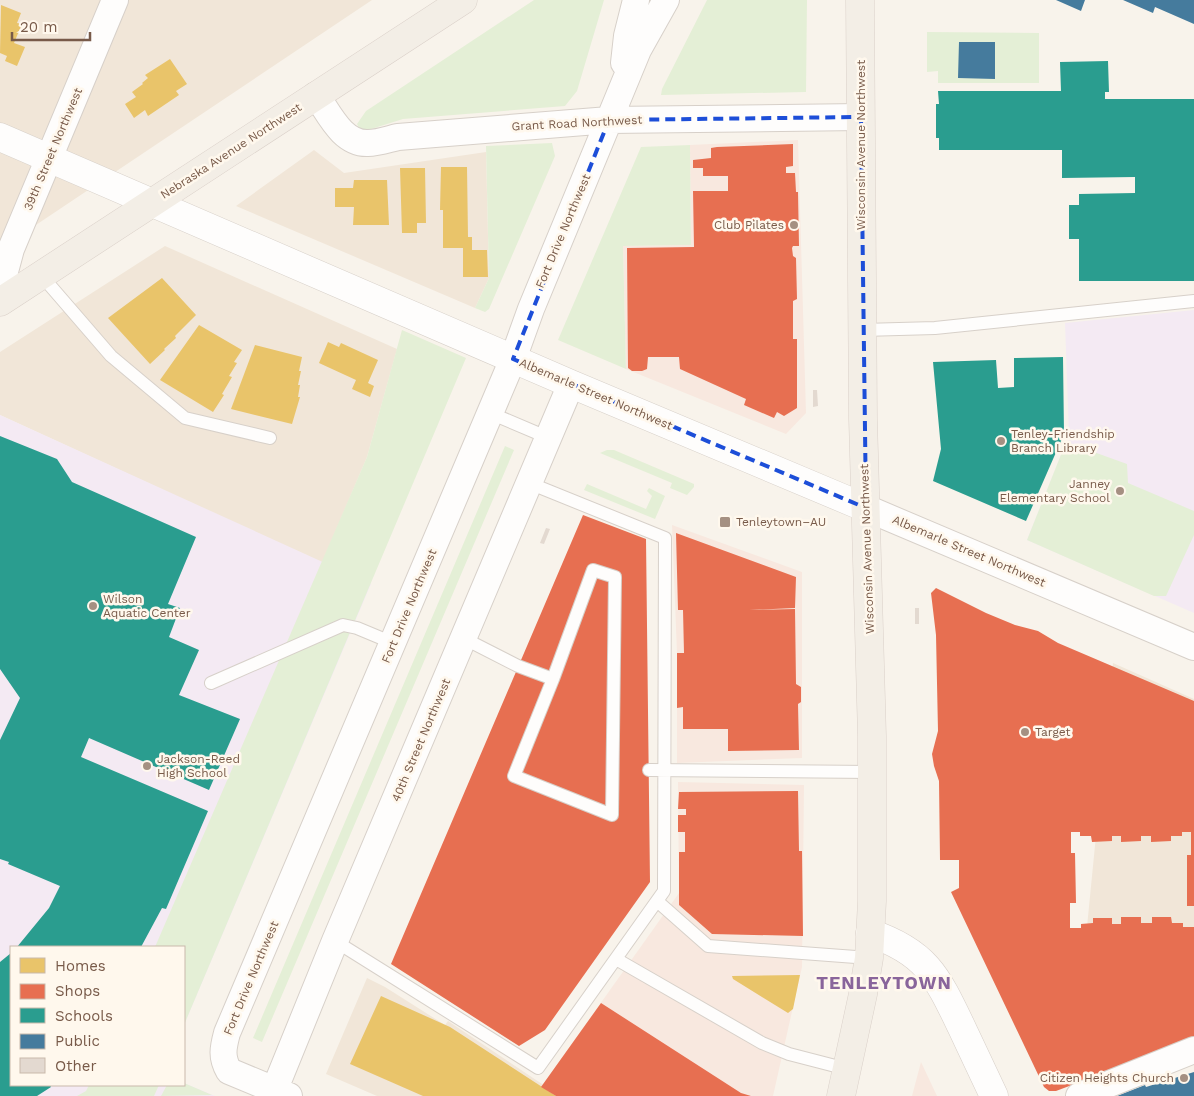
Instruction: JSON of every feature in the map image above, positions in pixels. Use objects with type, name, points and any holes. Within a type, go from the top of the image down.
[{"type":"main road","name":"Nebraska Avenue Northwest","points":[[1,301],[463,0]]},
{"type":"main road","name":"Wisconsin Avenue Northwest","points":[[841,1096],[863,994],[870,946],[872,901],[872,772],[863,330],[860,0]]},
{"type":"street","name":"39th Street Northwest","points":[[1,301],[10,222],[48,157],[115,0]]},
{"type":"street","name":"Fort Drive Northwest","points":[[620,94],[627,36],[636,0]]},
{"type":"street","name":"Fort Drive Northwest","points":[[278,1094],[229,1071],[224,1062],[222,1050],[227,1033],[513,358],[530,309],[638,50],[666,0]]},
{"type":"street","name":"Grant Road Northwest","points":[[316,95],[343,133],[350,138],[368,143],[398,137],[609,120],[862,117]]},
{"type":"street","name":"Albemarle Street Northwest","points":[[0,137],[572,384],[1194,647]]},
{"type":"street","name":"40th Street Northwest","points":[[278,1094],[335,941],[572,384]]},
{"type":"street","points":[[870,946],[890,940],[908,950],[929,969],[948,996],[994,1096]]},
{"type":"street","points":[[1079,1096],[1194,1050]]},
{"type":"lane","points":[[41,275],[111,356],[185,418],[270,438]]},
{"type":"lane","points":[[863,330],[934,328],[1194,301]]},
{"type":"lane","points":[[490,413],[549,438]]},
{"type":"lane","points":[[335,941],[538,1068],[664,891],[665,538],[529,483]]},
{"type":"lane","points":[[593,570],[615,577],[612,815],[514,776],[552,679],[593,570]]},
{"type":"lane","points":[[211,683],[342,625],[357,628],[393,643]]},
{"type":"lane","points":[[464,639],[518,666],[552,679]]},
{"type":"lane","points":[[649,770],[872,772]]},
{"type":"lane","points":[[657,901],[708,946],[870,946]]},
{"type":"lane","points":[[616,959],[762,1043],[789,1054],[847,1070]]},
{"type":"highlighted area","points":[[861,117],[866,508],[513,359],[609,120]]},
{"type":"shaded area","points":[[0,0],[372,0],[0,249]]},
{"type":"shaded area","points":[[798,140],[806,413],[786,434],[626,369],[623,246],[691,245],[690,145]]},
{"type":"shaded area","points":[[314,150],[344,173],[486,152],[489,278],[475,308],[236,206]]},
{"type":"shaded area","points":[[165,246],[397,349],[367,457],[322,563],[0,415],[0,352]]},
{"type":"shaded area","name":"Janney Elementary School","points":[[1194,310],[1194,613],[1027,540],[1069,435],[1065,323]]},
{"type":"shaded area","name":"Jackson-Reed High School","points":[[0,415],[371,584],[185,1023],[185,946],[10,946],[10,1086],[185,1086],[185,1083],[215,1096],[0,1096]]},
{"type":"shaded area","points":[[672,525],[802,572],[802,758],[677,763],[677,653]]},
{"type":"shaded area","points":[[1113,663],[1194,699],[1194,1048],[1086,937]]},
{"type":"shaded area","points":[[678,782],[804,785],[802,967],[773,1096],[556,1096],[541,1087],[679,893]]},
{"type":"shaded area","points":[[367,978],[385,987],[445,1025],[448,1021],[560,1096],[377,1096],[326,1074]]},
{"type":"shaded area","points":[[921,1062],[937,1096],[912,1096]]},
{"type":"green space","points":[[534,0],[604,0],[577,91],[565,106],[403,119],[368,130],[359,128],[357,124],[366,111]]},
{"type":"green space","points":[[707,0],[807,0],[806,92],[661,95],[662,89]]},
{"type":"green space","points":[[927,32],[1039,33],[1039,83],[938,83],[938,71],[927,72]]},
{"type":"green space","points":[[552,143],[555,156],[489,309],[485,312],[475,308],[489,278],[486,146]]},
{"type":"green space","points":[[690,145],[691,245],[623,246],[626,369],[558,340],[641,147]]},
{"type":"green space","points":[[402,330],[466,358],[185,1023],[185,946],[155,946],[367,457]]},
{"type":"green space","points":[[1066,442],[1127,464],[1128,483],[1194,511],[1194,535],[1166,596],[1154,596],[1027,540]]},
{"type":"green space","points":[[505,446],[514,450],[262,1042],[253,1038]]},
{"type":"green space","points":[[614,450],[694,484],[694,487],[687,495],[670,488],[672,483],[600,453]]},
{"type":"green space","points":[[587,484],[646,509],[652,496],[647,491],[649,488],[665,496],[655,519],[584,490]]},
{"type":"green space","points":[[185,1083],[212,1095],[161,1096],[166,1086],[185,1086]]},
{"type":"green space","points":[[88,1086],[159,1086],[154,1096],[77,1096],[86,1091]]},
{"type":"building: Homes","points":[[1,5],[21,13],[17,23],[22,24],[14,43],[25,47],[17,66],[5,61],[7,56],[0,53]]},
{"type":"building: Homes","points":[[170,59],[187,84],[176,91],[179,95],[148,116],[145,110],[134,118],[125,104],[136,97],[132,92],[148,78],[145,75]]},
{"type":"building: Homes","points":[[441,167],[467,167],[468,237],[472,237],[472,250],[487,250],[488,277],[463,277],[463,248],[443,248],[443,210],[440,210]]},
{"type":"building: Homes","points":[[400,168],[425,168],[426,223],[417,223],[417,233],[402,233]]},
{"type":"building: Homes","points":[[354,180],[387,180],[389,225],[353,225],[354,207],[335,207],[335,188],[353,188]]},
{"type":"building: Homes","points":[[162,278],[196,315],[150,364],[108,318]]},
{"type":"building: Homes","points":[[199,325],[242,350],[234,362],[237,363],[229,376],[232,377],[222,394],[224,395],[213,412],[160,380]]},
{"type":"building: Homes","points":[[328,342],[339,347],[341,343],[378,360],[368,383],[374,386],[370,397],[352,389],[356,380],[319,363]]},
{"type":"building: Homes","points":[[255,345],[302,357],[298,385],[300,385],[298,397],[300,397],[292,424],[231,409]]},
{"type":"building: Homes","points":[[800,975],[793,1009],[788,1013],[733,979],[732,976]]},
{"type":"building: Homes","points":[[381,996],[450,1027],[556,1096],[423,1096],[350,1064]]},
{"type":"building: Shops","points":[[793,144],[793,166],[786,167],[786,173],[795,173],[796,192],[798,192],[799,246],[793,246],[792,248],[793,256],[796,258],[797,299],[793,301],[793,339],[797,339],[797,408],[784,416],[777,412],[774,418],[744,405],[746,399],[680,369],[679,357],[648,357],[647,369],[632,371],[628,368],[627,248],[694,247],[693,191],[728,191],[728,176],[703,176],[703,168],[693,168],[693,160],[711,158],[711,148]]},
{"type":"building: Shops","points":[[583,515],[646,539],[650,882],[545,1030],[519,1046],[391,964]]},
{"type":"building: Shops","points":[[676,533],[796,577],[795,608],[749,610],[795,609],[796,684],[801,687],[801,702],[798,704],[799,750],[728,751],[728,729],[683,729],[683,707],[677,708],[677,653],[684,653],[683,610],[678,610]]},
{"type":"building: Shops","points":[[936,588],[986,613],[1015,625],[1038,631],[1058,643],[1194,701],[1194,906],[1187,906],[1187,855],[1191,855],[1191,832],[1182,832],[1182,836],[1171,836],[1171,841],[1151,842],[1151,836],[1141,836],[1141,841],[1121,842],[1121,836],[1112,836],[1112,841],[1092,842],[1091,836],[1080,836],[1080,832],[1071,832],[1071,853],[1075,853],[1076,903],[1070,903],[1070,928],[1081,928],[1081,924],[1093,923],[1093,918],[1112,918],[1112,924],[1121,924],[1121,917],[1141,917],[1141,923],[1152,923],[1152,917],[1171,917],[1172,923],[1183,923],[1183,927],[1194,927],[1194,1039],[1056,1091],[1049,1091],[1044,1087],[951,892],[959,888],[959,860],[940,860],[939,781],[932,754],[938,731],[936,635],[931,593]]},
{"type":"building: Shops","points":[[798,791],[799,851],[802,851],[803,936],[712,934],[679,905],[679,852],[685,852],[685,832],[678,832],[678,815],[686,815],[686,809],[678,809],[679,792]]},
{"type":"building: Shops","points":[[601,1003],[741,1093],[751,1096],[556,1096],[541,1087]]},
{"type":"building: Schools","points":[[1108,61],[1109,92],[1105,92],[1105,99],[1194,99],[1194,281],[1079,281],[1079,239],[1069,239],[1069,205],[1079,205],[1079,194],[1135,193],[1135,177],[1062,178],[1062,150],[939,150],[939,138],[936,138],[936,104],[939,104],[938,91],[1061,91],[1060,62]]},
{"type":"building: Schools","name":"Tenley-Friendship Branch Library","points":[[1063,357],[1064,434],[1026,521],[933,481],[941,449],[933,362],[996,360],[998,388],[1014,387],[1014,358]]},
{"type":"building: Schools","points":[[0,436],[57,459],[72,482],[196,537],[168,604],[180,608],[169,637],[199,650],[179,695],[240,719],[209,790],[89,738],[81,757],[208,811],[166,909],[162,908],[142,946],[18,946],[49,908],[60,886],[0,859],[0,740],[20,698],[0,669]]},
{"type":"building: Schools","points":[[10,954],[10,1086],[50,1086],[37,1096],[0,1096],[0,962]]},
{"type":"building: Public","points":[[1056,0],[1085,0],[1081,11]]},
{"type":"building: Public","points":[[1123,0],[1194,0],[1194,24],[1155,7],[1153,13]]},
{"type":"building: Public","points":[[959,42],[995,42],[995,79],[958,78]]},
{"type":"building: Public","name":"Citizen Heights Church","points":[[1194,1072],[1194,1096],[1117,1096],[1145,1085],[1146,1087]]},
{"type":"building: Other","points":[[813,390],[817,390],[818,406],[813,407]]},
{"type":"building: Other","points":[[546,528],[550,529],[544,544],[540,543]]},
{"type":"building: Other","points":[[915,608],[919,608],[919,624],[915,624]]},
{"type":"place","name":"Club Pilates","points":[[794,225]]},
{"type":"place","name":"Tenley-Friendship Branch Library","points":[[1001,441]]},
{"type":"place","name":"Janney Elementary School","points":[[1120,491]]},
{"type":"place","name":"Tenleytown–AU","points":[[725,522]]},
{"type":"place","name":"Wilson Aquatic Center","points":[[93,606]]},
{"type":"place","name":"Target","points":[[1025,732]]},
{"type":"place","name":"Jackson-Reed High School","points":[[147,766]]},
{"type":"place","name":"Citizen Heights Church","points":[[1184,1078]]},
{"type":"district","name":"TENLEYTOWN","points":[[884,982]]}]
